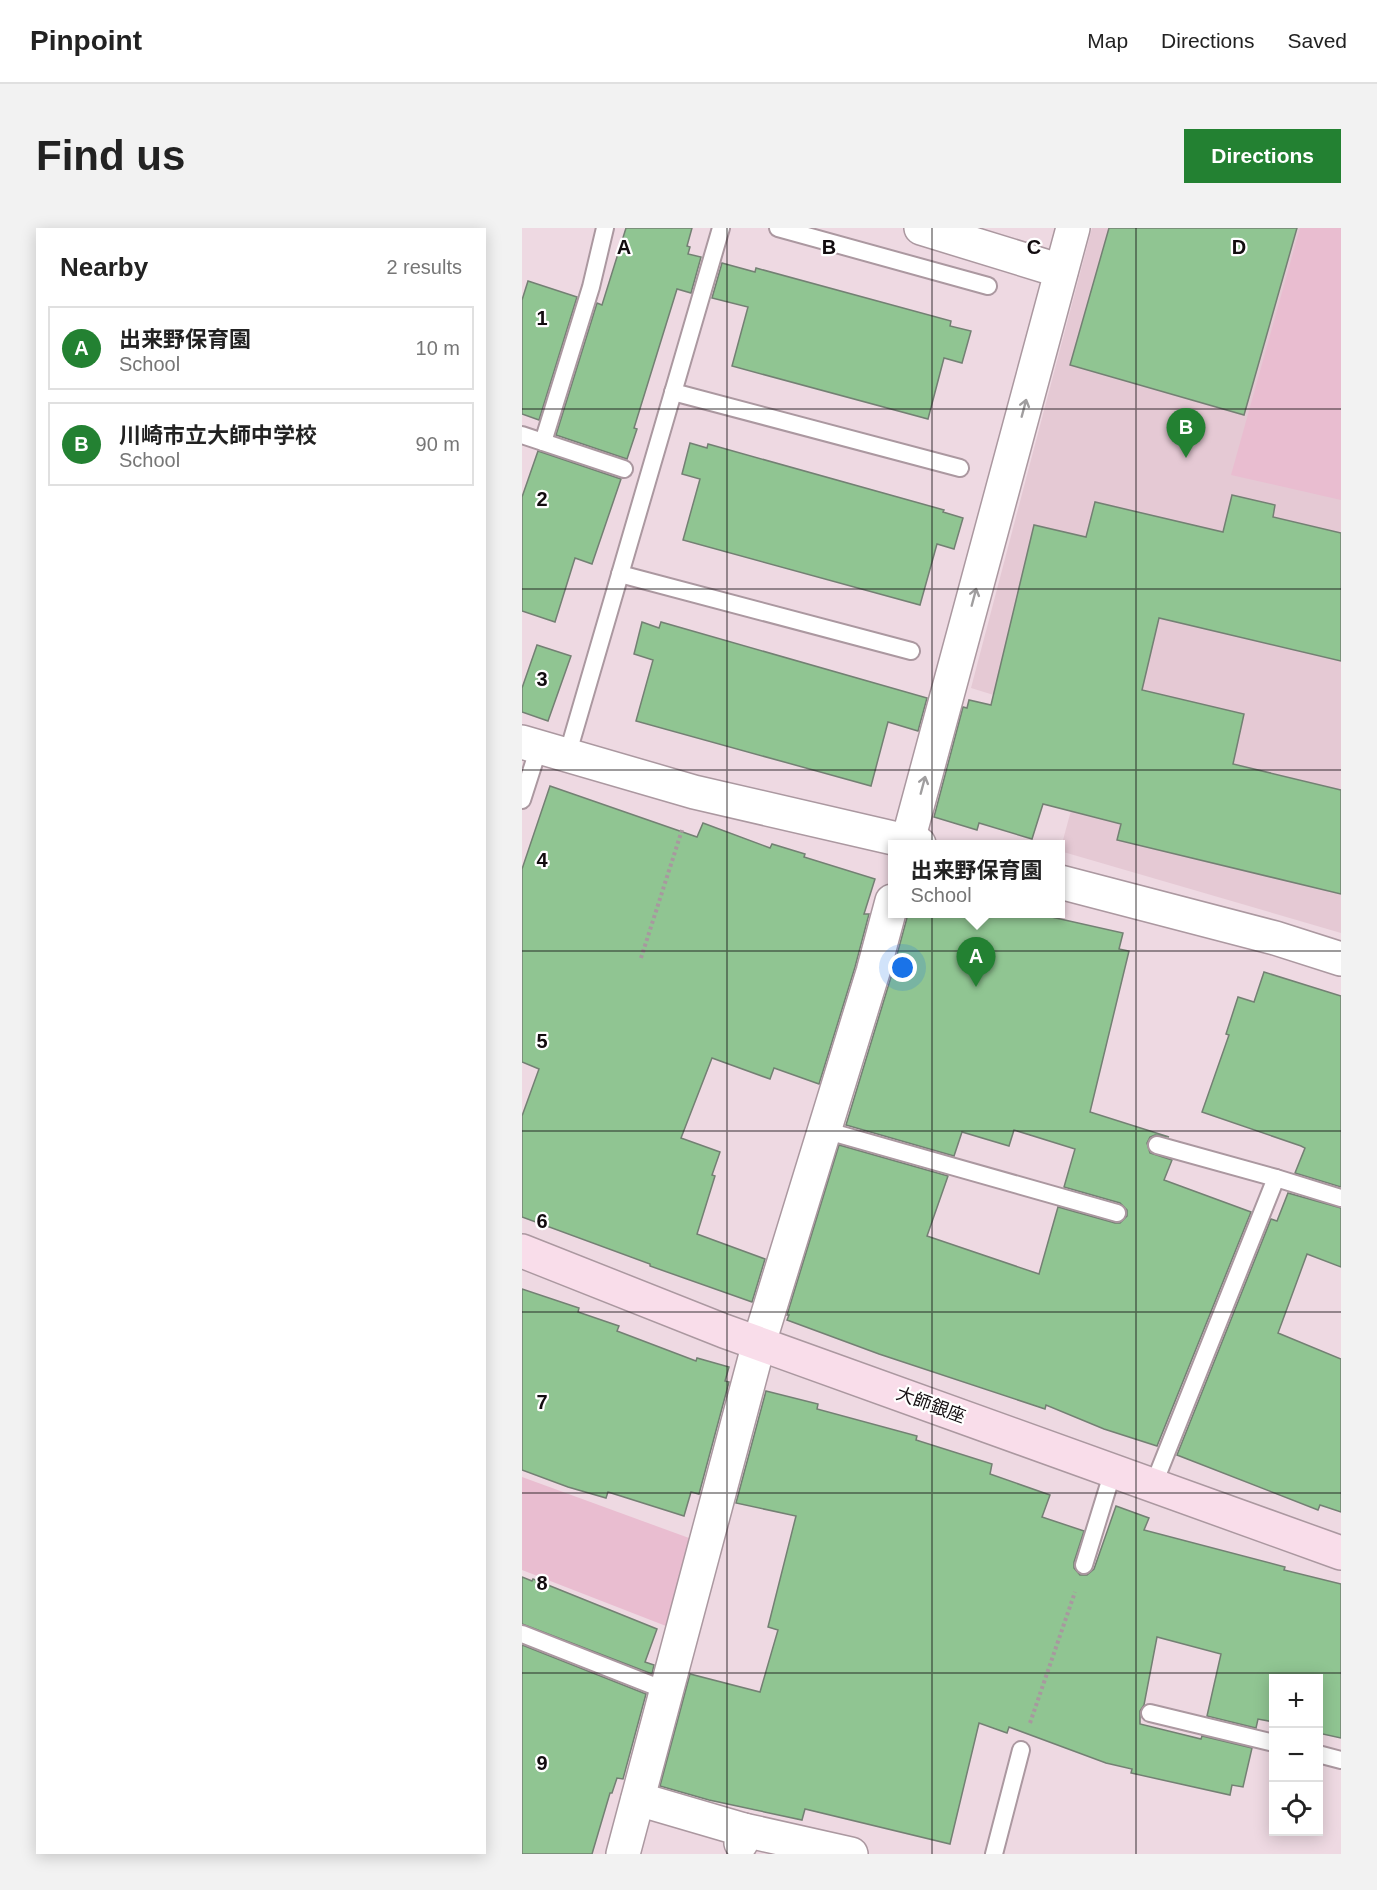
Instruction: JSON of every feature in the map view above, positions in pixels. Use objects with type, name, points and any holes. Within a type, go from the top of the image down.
[{"type":"street","points":[[921,228],[1061,271]]},
{"type":"street","points":[[912,840],[1073,228]]},
{"type":"street","points":[[543,748],[694,792],[894,840]]},
{"type":"street","points":[[1065,883],[1275,938],[1341,959]]},
{"type":"street","points":[[623,1854],[759,1343],[873,972],[888,916]]},
{"type":"street","name":"大師銀座","points":[[522,1251],[759,1343],[1341,1553]]},
{"type":"street","points":[[638,1799],[743,1836],[851,1854]]},
{"type":"lane","points":[[543,442],[591,287],[605,228]]},
{"type":"lane","points":[[522,800],[620,574],[721,228]]},
{"type":"lane","points":[[778,228],[988,286]]},
{"type":"lane","points":[[673,392],[960,468]]},
{"type":"lane","points":[[522,435],[624,469]]},
{"type":"lane","points":[[620,574],[911,651]]},
{"type":"lane","points":[[824,1130],[1117,1213]]},
{"type":"lane","points":[[1157,1145],[1341,1198]]},
{"type":"lane","points":[[1153,1486],[1276,1178]]},
{"type":"lane","points":[[1084,1565],[1113,1470]]},
{"type":"lane","points":[[522,1634],[667,1691]]},
{"type":"lane","points":[[1150,1713],[1269,1742]]},
{"type":"lane","points":[[994,1854],[1021,1750]]},
{"type":"lane","points":[[1323,1755],[1341,1760]]},
{"type":"path","points":[[641,958],[694,792]]},
{"type":"path","points":[[1021,1750],[1084,1565]]},
{"type":"shaded area","points":[[1092,228],[1341,228],[1341,933],[1065,852],[1065,840],[1063,840],[1094,726],[971,688]]},
{"type":"shaded area","points":[[1300,228],[1341,228],[1341,500],[1231,475]]},
{"type":"shaded area","points":[[522,1477],[689,1538],[666,1626],[522,1570]]},
{"type":"building","points":[[626,228],[692,228],[687,246],[690,247],[688,254],[701,257],[691,293],[677,289],[634,428],[637,429],[627,459],[556,435],[597,303],[602,305]]},
{"type":"building","points":[[1109,228],[1297,228],[1244,415],[1070,365]]},
{"type":"building","points":[[722,263],[755,272],[756,268],[951,321],[950,326],[971,331],[962,363],[944,358],[928,419],[732,366],[748,307],[712,298]]},
{"type":"building","points":[[528,281],[577,297],[539,420],[522,414],[522,300]]},
{"type":"building","points":[[690,443],[707,448],[708,444],[944,510],[943,512],[963,518],[954,549],[937,544],[920,605],[683,540],[700,479],[682,474]]},
{"type":"building","points":[[538,451],[621,479],[592,564],[575,558],[555,622],[522,611],[522,497]]},
{"type":"building","points":[[1232,495],[1275,505],[1273,517],[1341,533],[1341,661],[1159,618],[1142,690],[1244,714],[1233,764],[1341,790],[1341,894],[1117,840],[1121,824],[1043,804],[1032,839],[979,823],[977,830],[934,817],[963,707],[967,708],[969,700],[991,705],[1034,525],[1086,537],[1095,502],[1223,532]]},
{"type":"building","points":[[642,622],[659,628],[661,622],[927,698],[918,731],[888,722],[871,786],[636,721],[653,660],[634,654]]},
{"type":"building","points":[[537,645],[571,656],[548,721],[522,712],[522,688]]},
{"type":"building","points":[[550,786],[697,837],[703,823],[770,848],[772,844],[805,854],[804,857],[875,879],[864,914],[869,914],[855,967],[819,1084],[774,1068],[770,1079],[712,1058],[681,1138],[720,1152],[697,1234],[765,1259],[752,1302],[522,1217],[522,1116],[539,1069],[522,1062],[522,869]]},
{"type":"building","points":[[907,918],[1056,918],[1123,933],[1119,949],[1129,951],[1090,1112],[1169,1137],[1155,1135],[1150,1137],[1147,1143],[1150,1153],[1172,1160],[1164,1180],[1251,1212],[1157,1446],[1104,1429],[1046,1405],[1045,1409],[879,1354],[787,1320],[839,1145],[948,1176],[927,1236],[1039,1274],[1058,1207],[1115,1223],[1120,1223],[1127,1216],[1127,1210],[1120,1203],[1064,1187],[1075,1149],[1014,1130],[1009,1146],[962,1132],[954,1156],[846,1125]]},
{"type":"building","points":[[1264,972],[1341,996],[1341,1187],[1295,1173],[1305,1148],[1202,1112],[1229,1035],[1226,1034],[1238,997],[1254,1002]]},
{"type":"building","points":[[1288,1193],[1341,1208],[1341,1267],[1307,1254],[1278,1333],[1341,1359],[1341,1512],[1320,1505],[1318,1510],[1177,1455],[1271,1219],[1277,1221]]},
{"type":"building","points":[[522,1289],[579,1308],[578,1312],[619,1326],[617,1331],[696,1361],[697,1358],[729,1367],[725,1381],[729,1382],[699,1494],[691,1492],[684,1516],[608,1492],[606,1498],[522,1470]]},
{"type":"building","points":[[766,1391],[818,1404],[817,1409],[917,1436],[916,1440],[992,1464],[990,1474],[1050,1495],[1042,1517],[1084,1531],[1074,1562],[1074,1568],[1080,1575],[1087,1575],[1094,1569],[1116,1506],[1149,1518],[1144,1530],[1341,1584],[1341,1738],[1323,1734],[1323,1674],[1269,1674],[1269,1721],[1258,1719],[1256,1728],[1207,1716],[1221,1654],[1157,1637],[1144,1705],[1140,1711],[1140,1724],[1201,1739],[1202,1736],[1252,1748],[1243,1787],[1232,1785],[1230,1795],[1131,1773],[1132,1769],[1106,1763],[1009,1727],[1007,1733],[979,1723],[950,1844],[805,1809],[802,1820],[709,1800],[660,1786],[690,1674],[760,1692],[778,1630],[768,1627],[796,1516],[736,1503]]},
{"type":"building","points":[[522,1577],[532,1581],[533,1579],[657,1629],[645,1662],[654,1665],[652,1674],[522,1624]]},
{"type":"building","points":[[522,1645],[646,1694],[623,1779],[617,1778],[612,1793],[610,1793],[592,1854],[522,1854]]},
{"type":"place","name":"川崎市立大師中学校","points":[[1186,458]]},
{"type":"place","name":"出来野保育園","points":[[976,987]]}]
